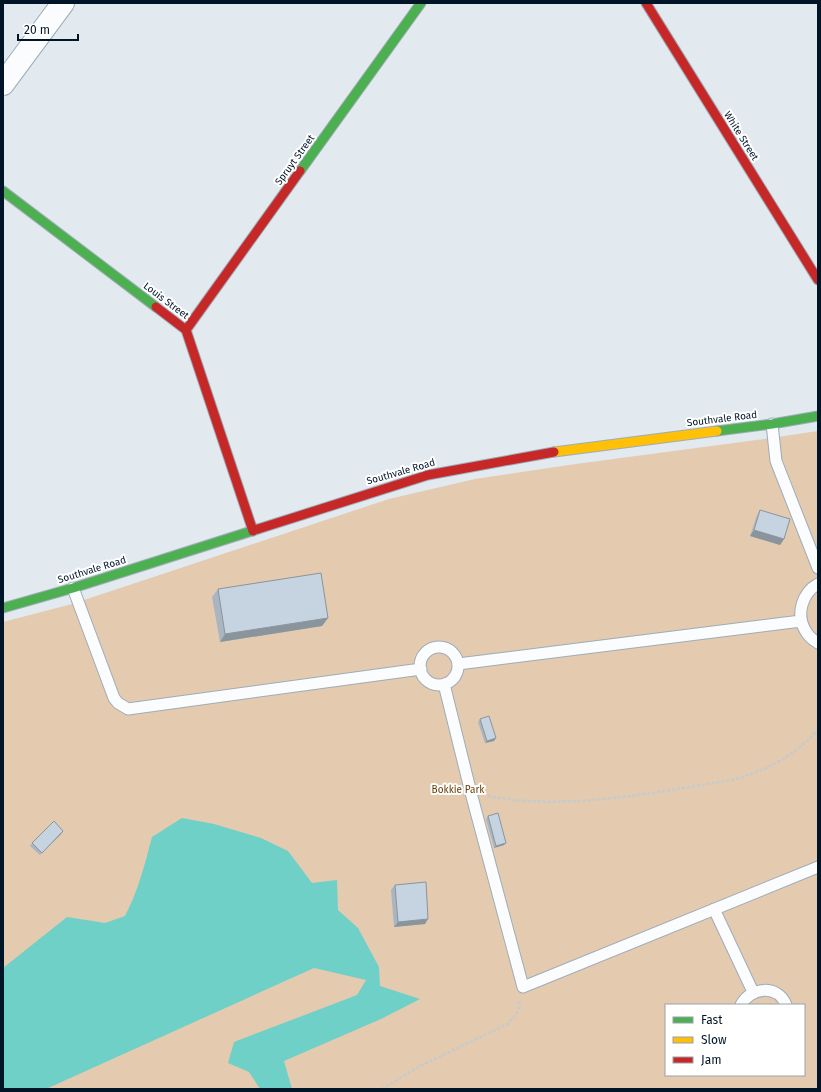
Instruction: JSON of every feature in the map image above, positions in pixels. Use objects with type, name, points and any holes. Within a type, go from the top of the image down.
[{"type":"street","points":[[3,84],[63,3]]},
{"type":"street","name":"Spruyt Street","points":[[186,330],[421,3]]},
{"type":"street","name":"White Street","points":[[646,3],[818,280]]},
{"type":"street","name":"Louis Street","points":[[3,191],[186,330],[253,531]]},
{"type":"street","name":"Southvale Road","points":[[3,608],[73,588],[395,484],[428,475],[544,453],[772,424],[818,416]]},
{"type":"lane","points":[[772,424],[776,461],[818,568]]},
{"type":"lane","points":[[818,584],[808,593],[803,601],[801,611],[801,620],[805,630],[811,638],[818,643]]},
{"type":"lane","points":[[73,588],[114,698],[118,703],[128,709],[421,669]]},
{"type":"lane","points":[[458,664],[801,620]]},
{"type":"lane","points":[[437,648],[449,650],[454,654],[458,664],[456,675],[453,679],[439,685],[429,682],[425,678],[421,669],[423,657],[426,653],[437,648]]},
{"type":"lane","points":[[444,684],[471,793],[523,987],[818,866]]},
{"type":"lane","points":[[714,909],[753,992]]},
{"type":"lane","points":[[742,1004],[746,997],[753,992],[762,990],[770,991],[778,995],[785,1001],[786,1004]]},
{"type":"path","points":[[471,793],[508,800],[549,802],[592,800],[726,781],[745,777],[764,769],[808,741],[818,729]]},
{"type":"path","points":[[382,1089],[420,1066],[508,1024],[517,1013],[523,987]]},
{"type":"green space","name":"Bokkie Park","points":[[818,431],[818,1089],[3,1089],[3,622],[72,604],[389,499],[475,479]]},
{"type":"shaded area","points":[[182,818],[214,824],[261,838],[288,851],[312,883],[337,880],[338,910],[358,928],[379,967],[380,986],[420,999],[381,1019],[284,1061],[292,1089],[260,1089],[249,1072],[228,1063],[234,1042],[357,995],[366,980],[314,968],[46,1089],[3,1089],[3,968],[67,917],[105,923],[125,916],[130,907],[144,867],[152,837]]},
{"type":"building","points":[[760,510],[790,519],[784,539],[754,530]]},
{"type":"building","points":[[321,573],[328,618],[225,634],[218,589]]},
{"type":"building","points":[[489,716],[496,738],[487,741],[480,719]]},
{"type":"building","points":[[498,813],[506,843],[496,846],[488,816]]},
{"type":"building","points":[[54,821],[63,831],[42,853],[32,843]]},
{"type":"building","points":[[426,882],[428,919],[398,922],[395,885]]},
{"type":"traffic: fast","points":[[300,171],[421,3]]},
{"type":"traffic: fast","points":[[3,191],[156,307]]},
{"type":"traffic: fast","points":[[717,431],[818,416]]},
{"type":"traffic: fast","points":[[3,608],[73,588],[258,529]]},
{"type":"traffic: slow","points":[[554,452],[717,431]]},
{"type":"traffic: jam","points":[[646,3],[818,280]]},
{"type":"traffic: jam","points":[[186,330],[300,171]]},
{"type":"traffic: jam","points":[[156,307],[186,330],[253,531]]},
{"type":"traffic: jam","points":[[258,529],[428,475],[554,452]]}]
